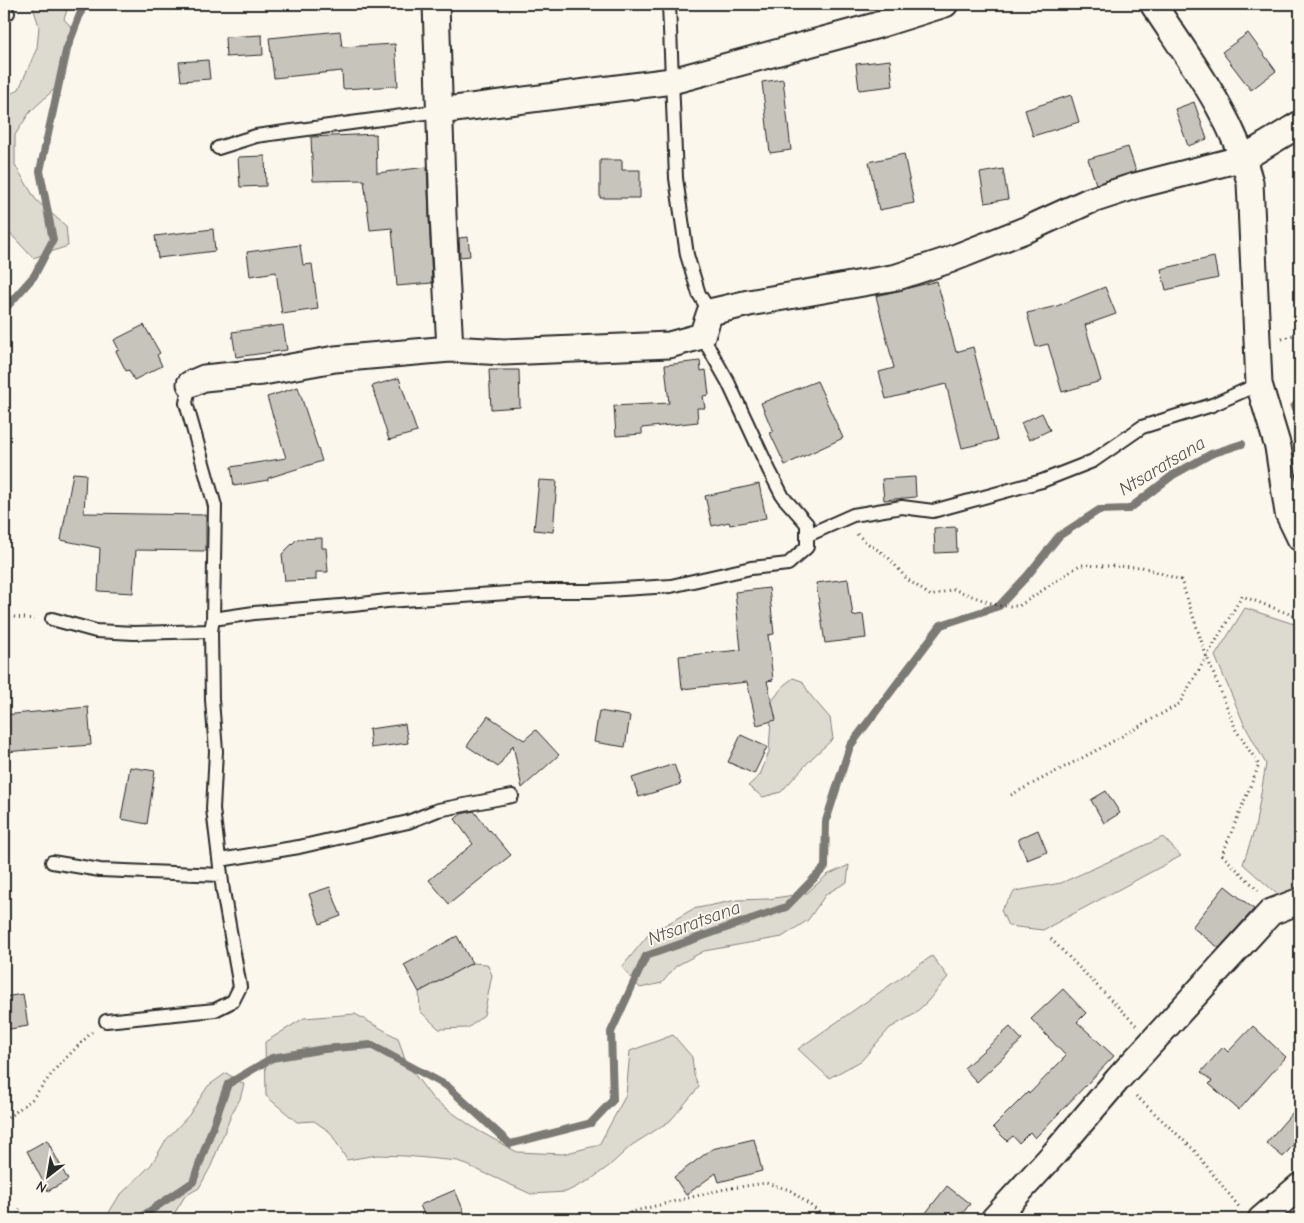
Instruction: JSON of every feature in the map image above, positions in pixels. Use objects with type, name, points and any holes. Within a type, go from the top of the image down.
[{"type":"street","points":[[436,4],[450,349]]},
{"type":"street","points":[[439,111],[672,81],[875,26],[945,4]]},
{"type":"street","points":[[1153,4],[1207,88],[1229,126],[1244,158],[1250,182],[1260,384],[1278,447],[1288,513],[1300,538]]},
{"type":"street","points":[[190,384],[204,378],[263,372],[335,359],[450,349],[504,352],[669,345],[702,336],[710,312],[749,303],[897,277],[949,260],[1021,232],[1089,201],[1135,186],[1244,158],[1300,124]]},
{"type":"street","points":[[994,1219],[1054,1154],[1152,1041],[1270,912],[1292,909]]},
{"type":"street","points":[[1252,1216],[1300,1186]]},
{"type":"lane","points":[[669,4],[676,178],[688,255],[699,294],[710,312]]},
{"type":"lane","points":[[218,148],[256,136],[439,111]]},
{"type":"lane","points":[[52,619],[96,631],[134,633],[212,625],[254,613],[353,606],[387,601],[539,591],[591,591],[671,586],[750,568],[788,564],[807,547],[807,524],[784,497],[769,470],[728,382],[702,336]]},
{"type":"lane","points":[[106,1020],[215,1010],[233,1001],[240,986],[221,875],[213,809],[216,751],[212,700],[215,506],[186,403],[190,384]]},
{"type":"lane","points":[[808,534],[853,515],[902,507],[933,511],[1042,481],[1093,461],[1142,427],[1212,405],[1260,384]]},
{"type":"lane","points":[[220,860],[308,845],[408,822],[438,810],[512,796]]},
{"type":"lane","points":[[52,862],[100,870],[221,875]]},
{"type":"path","points":[[842,520],[867,543],[886,556],[907,579],[931,596],[953,589],[999,606],[1019,606],[1080,565],[1142,567],[1181,580],[1206,655],[1236,730],[1259,765],[1222,854],[1292,909]]},
{"type":"path","points":[[1011,794],[1101,748],[1179,704],[1242,596],[1300,618]]},
{"type":"path","points":[[4,616],[52,619]]},
{"type":"path","points":[[1051,938],[1152,1041]]},
{"type":"path","points":[[4,1122],[32,1099],[58,1066],[84,1038],[106,1020]]},
{"type":"path","points":[[1118,1079],[1193,1150],[1252,1216]]},
{"type":"path","points":[[611,1219],[639,1210],[725,1189],[766,1183],[790,1190],[828,1219]]},
{"type":"path","points":[[16,1219],[20,1206]]},
{"type":"shaded area","points":[[32,4],[69,4],[64,19],[71,27],[70,53],[64,80],[30,112],[15,135],[15,165],[36,200],[66,226],[68,246],[33,258],[7,230],[4,224],[4,98],[19,89],[37,48],[39,26]]},
{"type":"shaded area","points":[[1245,608],[1300,626],[1300,889],[1278,895],[1243,864],[1255,828],[1266,764],[1244,724],[1215,656]]},
{"type":"shaded area","points":[[793,678],[802,681],[811,696],[830,718],[833,739],[813,757],[781,792],[763,797],[748,786],[760,775],[769,752],[772,701],[784,685]]},
{"type":"shaded area","points":[[1163,837],[1181,856],[1043,930],[1008,926],[1001,910],[1015,891],[1061,883]]},
{"type":"shaded area","points":[[849,865],[847,882],[826,894],[808,920],[782,937],[704,951],[676,966],[662,983],[640,988],[622,967],[648,935],[693,909],[737,900],[768,899],[807,893],[827,875]]},
{"type":"shaded area","points":[[932,956],[948,977],[913,1015],[890,1028],[861,1061],[829,1078],[798,1049]]},
{"type":"shaded area","points":[[472,963],[487,964],[492,975],[484,1015],[468,1028],[439,1029],[420,1011],[419,992]]},
{"type":"shaded area","points":[[355,1014],[398,1038],[406,1063],[433,1099],[477,1130],[517,1152],[563,1154],[599,1145],[626,1095],[630,1051],[673,1035],[692,1057],[694,1075],[699,1087],[670,1121],[632,1145],[590,1180],[566,1192],[531,1194],[458,1161],[377,1155],[347,1160],[330,1132],[314,1121],[297,1122],[266,1096],[265,1042],[304,1018]]},
{"type":"shaded area","points":[[226,1073],[244,1084],[240,1099],[232,1113],[211,1166],[199,1188],[185,1196],[171,1219],[105,1219],[119,1196],[151,1165],[166,1140],[189,1115],[208,1086]]},
{"type":"building","points":[[340,31],[342,47],[395,44],[398,86],[343,89],[342,71],[274,78],[269,38]]},
{"type":"building","points":[[1248,33],[1276,71],[1251,90],[1222,52]]},
{"type":"building","points":[[262,35],[263,55],[226,57],[225,37]]},
{"type":"building","points":[[208,60],[210,79],[181,81],[179,62]]},
{"type":"building","points":[[890,60],[893,86],[859,90],[856,64]]},
{"type":"building","points":[[783,79],[791,150],[770,153],[762,82]]},
{"type":"building","points":[[1071,95],[1079,122],[1033,136],[1025,110]]},
{"type":"building","points":[[1194,102],[1207,139],[1188,146],[1175,109]]},
{"type":"building","points":[[376,134],[377,173],[427,167],[432,283],[397,286],[392,228],[370,230],[364,180],[313,181],[311,137]]},
{"type":"building","points":[[1128,147],[1136,171],[1096,184],[1088,159]]},
{"type":"building","points":[[904,154],[914,203],[879,210],[869,162]]},
{"type":"building","points":[[265,156],[266,186],[240,187],[238,157]]},
{"type":"building","points":[[600,160],[622,160],[622,170],[640,170],[640,198],[600,198]]},
{"type":"building","points":[[1003,169],[1008,199],[985,203],[980,173]]},
{"type":"building","points":[[213,229],[215,251],[158,258],[155,236]]},
{"type":"building","points":[[468,237],[470,256],[460,257],[459,238]]},
{"type":"building","points":[[300,245],[303,265],[312,264],[318,309],[282,314],[276,272],[250,276],[247,252]]},
{"type":"building","points":[[1214,257],[1218,278],[1166,290],[1161,269]]},
{"type":"building","points":[[937,281],[956,352],[973,347],[997,440],[962,448],[946,384],[886,399],[879,372],[894,368],[876,296]]},
{"type":"building","points":[[1105,287],[1116,314],[1085,325],[1101,381],[1062,392],[1048,344],[1036,347],[1027,313],[1057,306]]},
{"type":"building","points":[[144,325],[160,353],[157,355],[162,366],[134,380],[129,370],[126,371],[116,351],[119,350],[114,340]]},
{"type":"building","points":[[283,325],[287,350],[236,357],[232,332]]},
{"type":"building","points":[[700,361],[701,371],[706,370],[709,395],[703,396],[705,408],[697,408],[698,422],[642,428],[642,434],[616,436],[614,406],[669,403],[665,365]]},
{"type":"building","points":[[489,370],[519,370],[520,407],[491,409]]},
{"type":"building","points":[[399,378],[417,432],[389,440],[372,386]]},
{"type":"building","points":[[817,381],[843,438],[785,465],[770,433],[773,432],[761,403]]},
{"type":"building","points":[[298,387],[322,461],[268,478],[268,480],[234,486],[231,467],[286,458],[267,397]]},
{"type":"building","points":[[1042,413],[1050,430],[1029,440],[1021,423]]},
{"type":"building","points":[[73,473],[86,474],[84,513],[206,515],[206,551],[136,550],[133,593],[98,591],[100,548],[61,540]]},
{"type":"building","points":[[915,477],[916,497],[884,500],[882,479]]},
{"type":"building","points":[[539,480],[557,481],[553,532],[534,530]]},
{"type":"building","points":[[759,484],[766,518],[730,525],[729,522],[712,526],[705,496]]},
{"type":"building","points":[[956,527],[957,552],[935,553],[934,528]]},
{"type":"building","points":[[322,538],[322,548],[326,548],[328,572],[316,572],[316,580],[285,581],[282,554],[297,539]]},
{"type":"building","points":[[848,579],[853,616],[863,614],[866,638],[825,643],[816,583]]},
{"type":"building","points":[[769,588],[774,634],[768,635],[773,680],[767,681],[776,720],[757,725],[747,682],[682,689],[679,656],[741,650],[735,592]]},
{"type":"building","points":[[88,707],[91,745],[4,752],[4,715]]},
{"type":"building","points":[[599,711],[630,716],[625,747],[594,742]]},
{"type":"building","points":[[488,716],[524,740],[536,730],[559,755],[522,788],[513,745],[498,767],[467,746]]},
{"type":"building","points":[[405,724],[408,743],[371,748],[369,729]]},
{"type":"building","points":[[741,735],[767,747],[754,774],[728,762]]},
{"type":"building","points":[[674,764],[681,784],[639,797],[632,778]]},
{"type":"building","points":[[130,767],[155,771],[147,824],[121,819]]},
{"type":"building","points":[[1106,791],[1120,813],[1104,823],[1091,800]]},
{"type":"building","points":[[474,811],[511,855],[449,904],[429,880],[473,844],[455,819],[461,814]]},
{"type":"building","points":[[1038,830],[1047,852],[1027,860],[1018,839]]},
{"type":"building","points":[[1225,886],[1254,909],[1219,948],[1192,927]]},
{"type":"building","points":[[330,887],[341,916],[320,924],[309,894]]},
{"type":"building","points":[[457,936],[472,963],[419,992],[404,965]]},
{"type":"building","points":[[1063,989],[1086,1013],[1077,1022],[1114,1056],[1035,1138],[1030,1132],[1019,1143],[1013,1136],[1007,1141],[993,1127],[1066,1056],[1031,1019]]},
{"type":"building","points":[[23,994],[28,1026],[4,1030],[4,997]]},
{"type":"building","points":[[1253,1026],[1286,1057],[1239,1110],[1209,1084],[1212,1081],[1201,1072],[1223,1047],[1228,1052]]},
{"type":"building","points":[[1010,1027],[1022,1040],[977,1082],[964,1068]]},
{"type":"building","points":[[1300,1104],[1300,1137],[1283,1157],[1266,1143]]},
{"type":"building","points":[[754,1139],[762,1171],[719,1182],[716,1173],[686,1195],[674,1177],[712,1149]]},
{"type":"building","points":[[47,1140],[68,1180],[48,1191],[27,1151]]},
{"type":"building","points":[[947,1186],[970,1204],[958,1219],[921,1219]]},
{"type":"building","points":[[455,1190],[467,1219],[426,1219],[420,1205]]},
{"type":"waterway","points":[[4,310],[34,276],[53,240],[40,171],[66,51],[82,9],[81,4]]},
{"type":"waterway","name":"Ntsaratsana","points":[[1294,407],[1300,400]]},
{"type":"waterway","name":"Ntsaratsana","points":[[138,1219],[193,1182],[228,1084],[272,1058],[324,1049],[371,1045],[447,1086],[510,1144],[591,1123],[613,1100],[611,1032],[646,956],[786,907],[825,867],[826,821],[850,746],[941,625],[999,606],[1028,575],[1059,536],[1099,510],[1129,509],[1173,475],[1211,454],[1242,444]]}]
